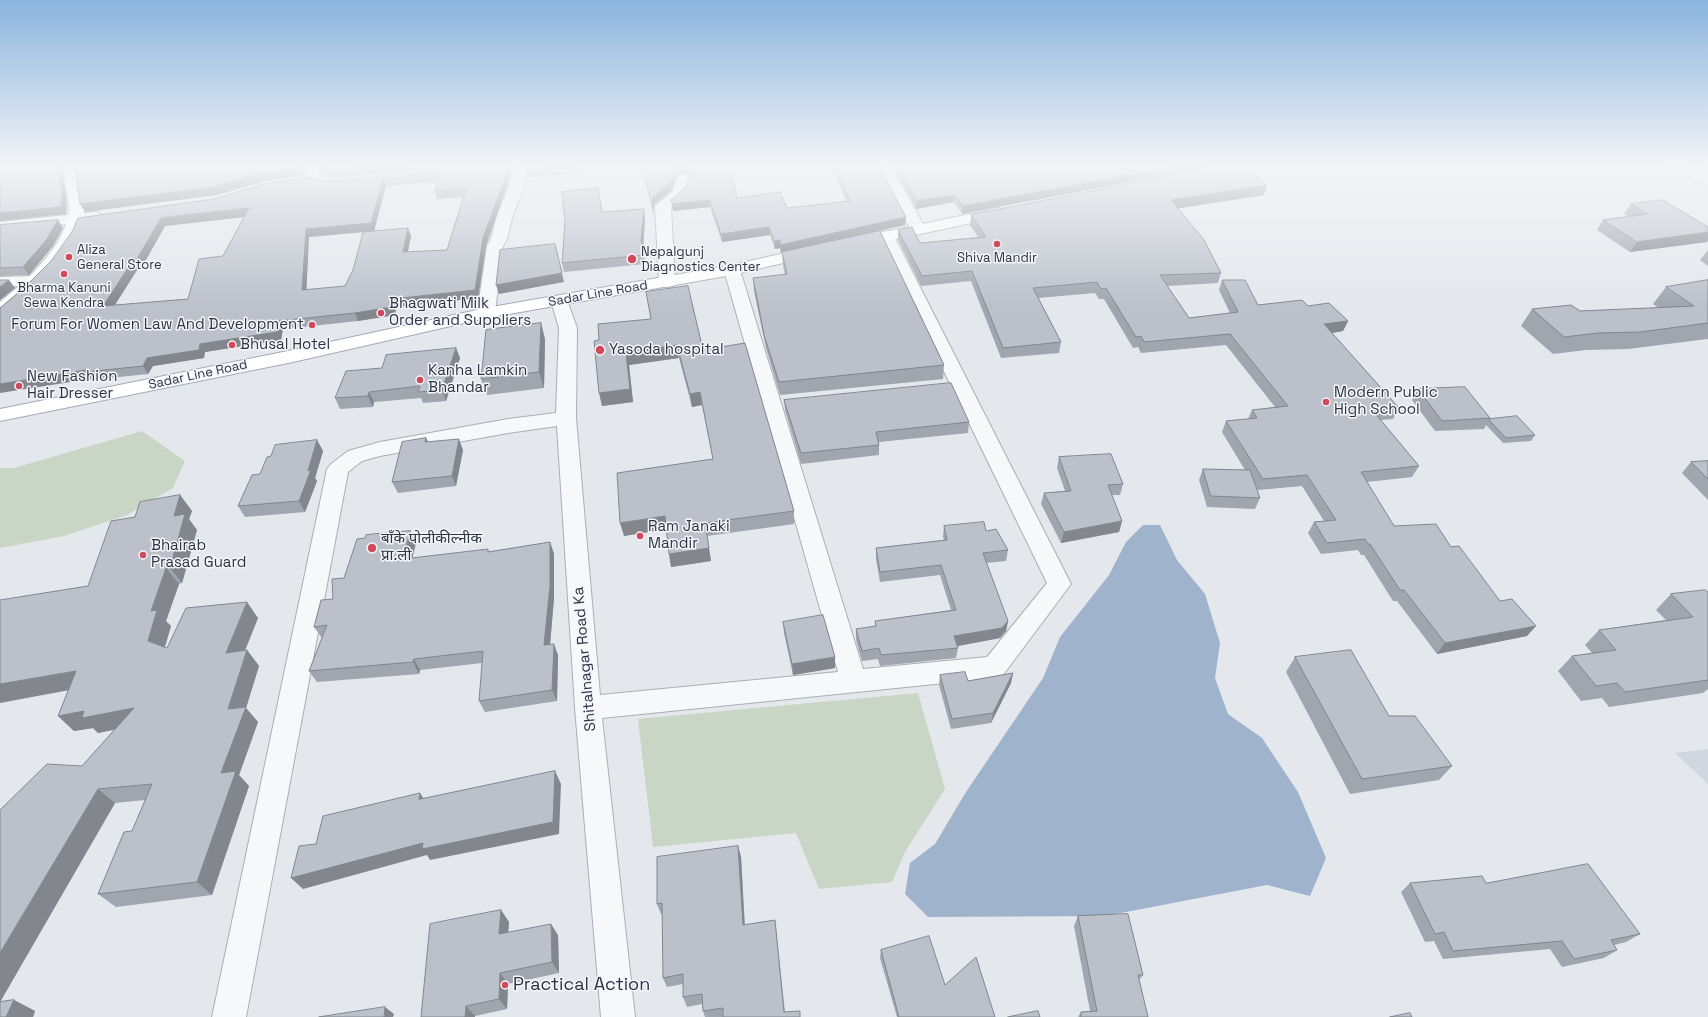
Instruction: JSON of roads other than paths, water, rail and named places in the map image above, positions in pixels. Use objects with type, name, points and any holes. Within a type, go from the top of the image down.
[{"type":"main road","points":[[0,311],[20,296],[65,245],[75,220],[75,212]]},
{"type":"main road","name":"Sadar Line Road","points":[[0,415],[293,356],[486,313],[732,270],[918,229],[1003,212]]},
{"type":"street","points":[[486,313],[495,246],[500,240],[503,221],[506,212]]},
{"type":"street","points":[[663,212],[667,282]]},
{"type":"street","points":[[909,212],[918,229]]},
{"type":"street","points":[[0,227],[75,220],[107,215]]},
{"type":"street","points":[[588,708],[994,667],[1059,584],[952,386],[886,236]]},
{"type":"street","points":[[732,270],[779,403],[854,681]]},
{"type":"street","points":[[0,282],[33,281]]},
{"type":"street","name":"Shitalnagar Road Ka","points":[[560,301],[568,328],[566,418],[588,708],[618,1017]]},
{"type":"street","points":[[229,1017],[338,469],[355,456],[380,449],[508,426],[566,418]]},
{"type":"water","points":[[1143,525],[1160,525],[1177,560],[1205,594],[1220,643],[1215,678],[1228,714],[1262,738],[1298,792],[1326,858],[1310,896],[1267,885],[1105,916],[928,917],[905,894],[910,863],[935,844],[966,792],[1043,678],[1060,637],[1109,575],[1126,542]]},
{"type":"place","name":"Shiva Mandir","points":[[997,244]]},
{"type":"place","name":"Aliza General Store","points":[[69,257]]},
{"type":"place","name":"Nepalgunj Diagnostics Center","points":[[632,259]]},
{"type":"place","name":"Bharma Kanuni Sewa Kendra","points":[[64,274]]},
{"type":"place","name":"Bhagwati Milk Order and Suppliers","points":[[381,313]]},
{"type":"place","name":"Forum For Women Law And Development","points":[[312,325]]},
{"type":"place","name":"Bhusal Hotel","points":[[232,345]]},
{"type":"place","name":"Yasoda hospital","points":[[600,350]]},
{"type":"place","name":"Kanha Lamkin Bhandar","points":[[420,380]]},
{"type":"place","name":"New Fashion Hair Dresser","points":[[19,386]]},
{"type":"place","name":"Modern Public High School","points":[[1326,402]]},
{"type":"place","name":"Ram Janaki Mandir","points":[[640,536]]},
{"type":"place","name":"बाँके पोलीकील्नीक प्रा.ली","points":[[372,548]]},
{"type":"place","name":"Bhairab Prasad Guard","points":[[143,555]]},
{"type":"place","name":"Practical Action","points":[[505,985]]}]
